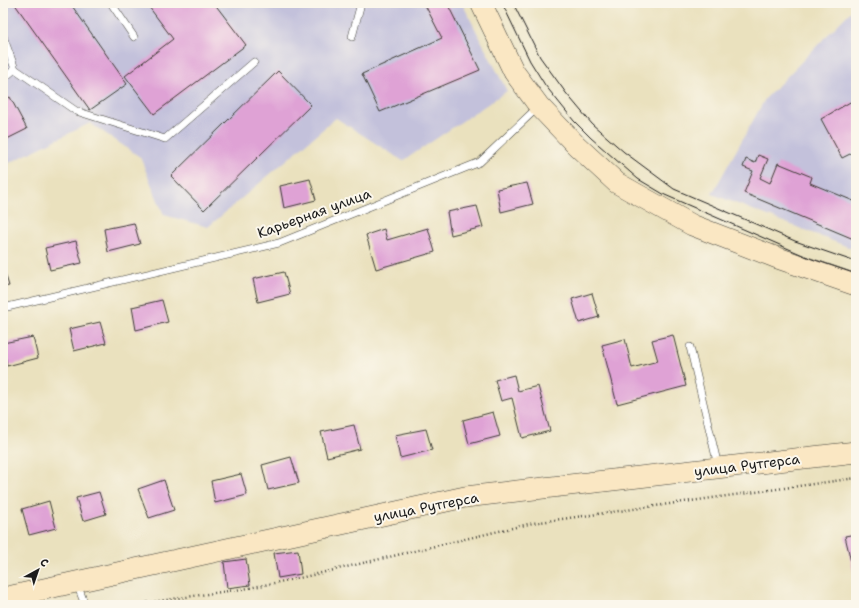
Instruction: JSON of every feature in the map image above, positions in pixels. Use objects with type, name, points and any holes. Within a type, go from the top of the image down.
[{"type":"main road","points":[[481,3],[514,72],[539,106],[576,145],[617,183],[692,226],[856,285]]},
{"type":"main road","name":"улица Рутгерса","points":[[3,598],[465,497],[856,452]]},
{"type":"lane","points":[[110,3],[134,37]]},
{"type":"lane","points":[[352,36],[361,3]]},
{"type":"lane","points":[[3,36],[15,69],[76,111],[165,139],[254,62]]},
{"type":"lane","points":[[3,79],[15,69]]},
{"type":"lane","name":"Карьерная улица","points":[[3,308],[279,242],[480,162],[539,106]]},
{"type":"lane","points":[[690,347],[719,468]]},
{"type":"lane","points":[[76,582],[85,605]]},
{"type":"path","points":[[131,605],[270,584],[533,523],[856,478]]},
{"type":"shaded area","points":[[3,3],[462,3],[507,91],[403,161],[336,118],[208,227],[164,215],[140,157],[90,123],[3,166]]},
{"type":"shaded area","points":[[856,6],[856,250],[712,194],[765,99]]},
{"type":"building","points":[[14,3],[70,3],[127,84],[90,110]]},
{"type":"building","points":[[146,3],[214,3],[246,45],[154,114],[125,76],[173,39]]},
{"type":"building","points":[[424,3],[447,3],[480,70],[380,112],[362,74],[442,38]]},
{"type":"building","points":[[278,71],[311,105],[204,210],[171,176]]},
{"type":"building","points":[[10,97],[27,129],[3,141],[3,101]]},
{"type":"building","points":[[852,101],[856,109],[856,151],[842,158],[821,119]]},
{"type":"building","points":[[758,155],[768,159],[760,178],[770,183],[778,163],[812,177],[810,183],[856,202],[856,240],[744,193],[753,171],[743,167],[746,159],[755,163]]},
{"type":"building","points":[[310,179],[316,200],[284,208],[280,186]]},
{"type":"building","points":[[527,183],[533,204],[501,212],[497,189]]},
{"type":"building","points":[[477,206],[483,227],[451,235],[447,212]]},
{"type":"building","points":[[134,223],[140,244],[108,252],[104,229]]},
{"type":"building","points":[[428,228],[435,252],[376,269],[366,235],[384,229],[387,240]]},
{"type":"building","points":[[76,241],[82,263],[50,270],[45,248]]},
{"type":"building","points":[[3,266],[9,286],[3,287]]},
{"type":"building","points":[[284,272],[290,294],[258,302],[253,279]]},
{"type":"building","points":[[592,293],[599,317],[579,323],[572,299]]},
{"type":"building","points":[[162,300],[168,322],[136,330],[132,307]]},
{"type":"building","points":[[100,322],[106,343],[74,351],[69,329]]},
{"type":"building","points":[[673,335],[686,386],[617,404],[602,345],[625,339],[632,368],[658,361],[652,340]]},
{"type":"building","points":[[33,337],[38,358],[7,366],[3,343]]},
{"type":"building","points":[[514,375],[518,391],[538,386],[550,431],[522,438],[512,398],[501,401],[495,380]]},
{"type":"building","points":[[493,412],[500,436],[469,444],[463,420]]},
{"type":"building","points":[[354,425],[360,449],[327,457],[321,432]]},
{"type":"building","points":[[426,429],[432,450],[400,458],[395,435]]},
{"type":"building","points":[[291,457],[299,483],[268,490],[262,465]]},
{"type":"building","points":[[241,474],[247,495],[215,503],[211,481]]},
{"type":"building","points":[[164,480],[174,510],[149,518],[138,489]]},
{"type":"building","points":[[99,492],[106,514],[83,521],[76,498]]},
{"type":"building","points":[[49,501],[56,528],[29,535],[22,509]]},
{"type":"building","points":[[856,534],[856,578],[855,579],[845,536]]},
{"type":"building","points":[[298,550],[301,574],[278,578],[274,553]]},
{"type":"building","points":[[246,559],[250,585],[227,588],[224,562]]},
{"type":"tram line","points":[[502,3],[530,61],[545,85],[574,121],[638,179],[665,195],[812,259],[856,274]]},
{"type":"tram line","points":[[513,3],[540,57],[566,93],[592,124],[624,152],[674,189],[795,241],[856,262]]}]
